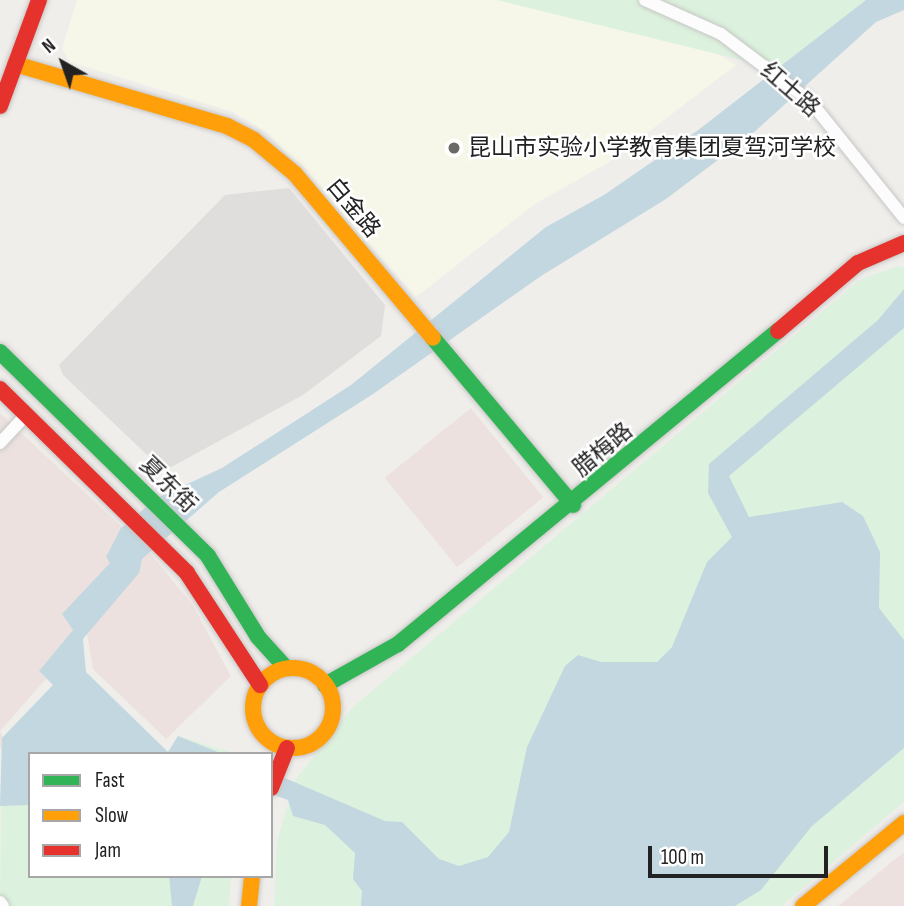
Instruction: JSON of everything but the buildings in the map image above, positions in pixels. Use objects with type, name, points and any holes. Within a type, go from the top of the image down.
[{"type":"street","points":[[0,106],[39,0]]},
{"type":"street","name":"红士路","points":[[645,0],[721,34],[810,102],[904,218]]},
{"type":"street","name":"白金路","points":[[15,64],[227,125],[254,140],[295,174],[573,505]]},
{"type":"street","name":"腊梅路","points":[[325,685],[398,644],[573,505],[858,263],[890,244],[904,243]]},
{"type":"street","name":"夏东街","points":[[0,352],[184,531],[224,576],[258,637],[285,667]]},
{"type":"street","points":[[0,389],[163,550],[202,593],[260,685]]},
{"type":"street","points":[[0,443],[26,415]]},
{"type":"street","points":[[285,667],[315,675],[325,685],[332,699],[327,729],[316,740],[287,748],[266,737],[253,716],[260,685],[285,667]]},
{"type":"street","points":[[273,783],[287,748]]},
{"type":"street","points":[[803,906],[904,823]]},
{"type":"street","points":[[249,906],[253,878]]},
{"type":"shaded area","name":"昆山市实验小学教育集团夏驾河学校","points":[[77,0],[533,0],[684,33],[736,65],[609,162],[535,204],[416,297],[269,134],[233,112],[70,62],[62,49]]},
{"type":"shaded area","points":[[289,188],[385,305],[381,336],[303,395],[164,471],[63,375],[59,365],[225,195]]},
{"type":"shaded area","points":[[471,408],[543,497],[457,567],[385,478]]},
{"type":"shaded area","points":[[0,413],[150,553],[192,604],[231,676],[166,739],[93,669],[87,634],[67,609],[62,614],[73,630],[39,671],[46,679],[0,731]]},
{"type":"shaded area","points":[[0,731],[6,745],[0,749]]},
{"type":"shaded area","points":[[904,852],[904,906],[838,906]]},
{"type":"green space","points":[[497,0],[866,0],[778,69]]},
{"type":"green space","points":[[898,266],[904,268],[904,802],[782,906],[274,906],[277,841],[295,780],[353,707],[861,279]]},
{"type":"green space","points":[[75,662],[168,752],[28,752],[28,878],[231,878],[229,906],[0,906],[2,738]]},
{"type":"green space","points":[[178,736],[230,752],[168,752]]},
{"type":"water","points":[[866,0],[904,0],[904,10],[876,22],[751,135],[666,199],[541,276],[373,394],[219,492],[142,559],[139,573],[83,639],[86,672],[168,752],[28,752],[28,805],[0,806],[2,738],[53,685],[39,671],[73,630],[62,614],[110,563],[106,557],[121,528],[157,498],[222,468],[351,385],[546,227],[604,195],[697,131]]},
{"type":"water","points":[[904,289],[904,328],[729,476],[749,517],[842,502],[863,516],[880,552],[879,608],[904,640],[904,748],[811,827],[761,890],[735,906],[361,906],[362,891],[353,879],[355,853],[325,825],[293,816],[288,800],[273,795],[273,773],[385,821],[402,822],[439,859],[459,866],[488,857],[509,832],[527,747],[565,666],[578,655],[601,662],[657,662],[672,647],[707,562],[732,537],[708,493],[709,464],[878,320]]},
{"type":"water","points":[[178,736],[218,752],[168,752]]},
{"type":"water","points":[[169,878],[201,878],[193,906],[172,906]]},
{"type":"traffic: fast","points":[[325,685],[398,644],[778,331]]},
{"type":"traffic: fast","points":[[433,338],[573,505]]},
{"type":"traffic: fast","points":[[0,352],[208,556],[258,637],[285,667]]},
{"type":"traffic: slow","points":[[15,64],[227,126],[254,140],[295,174],[433,338]]},
{"type":"traffic: slow","points":[[293,668],[308,671],[321,680],[330,693],[333,708],[330,723],[321,736],[308,745],[293,748],[278,745],[265,736],[256,723],[253,708],[256,693],[265,680],[278,671],[293,668]]},
{"type":"traffic: slow","points":[[803,906],[904,823]]},
{"type":"traffic: slow","points":[[249,906],[252,878]]},
{"type":"traffic: jam","points":[[0,106],[39,0]]},
{"type":"traffic: jam","points":[[778,331],[858,263],[904,243]]},
{"type":"traffic: jam","points":[[0,389],[187,573],[260,685]]},
{"type":"traffic: jam","points":[[273,783],[287,748]]},
{"type":"place","name":"昆山市实验小学教育集团夏驾河学校","points":[[454,148]]}]
